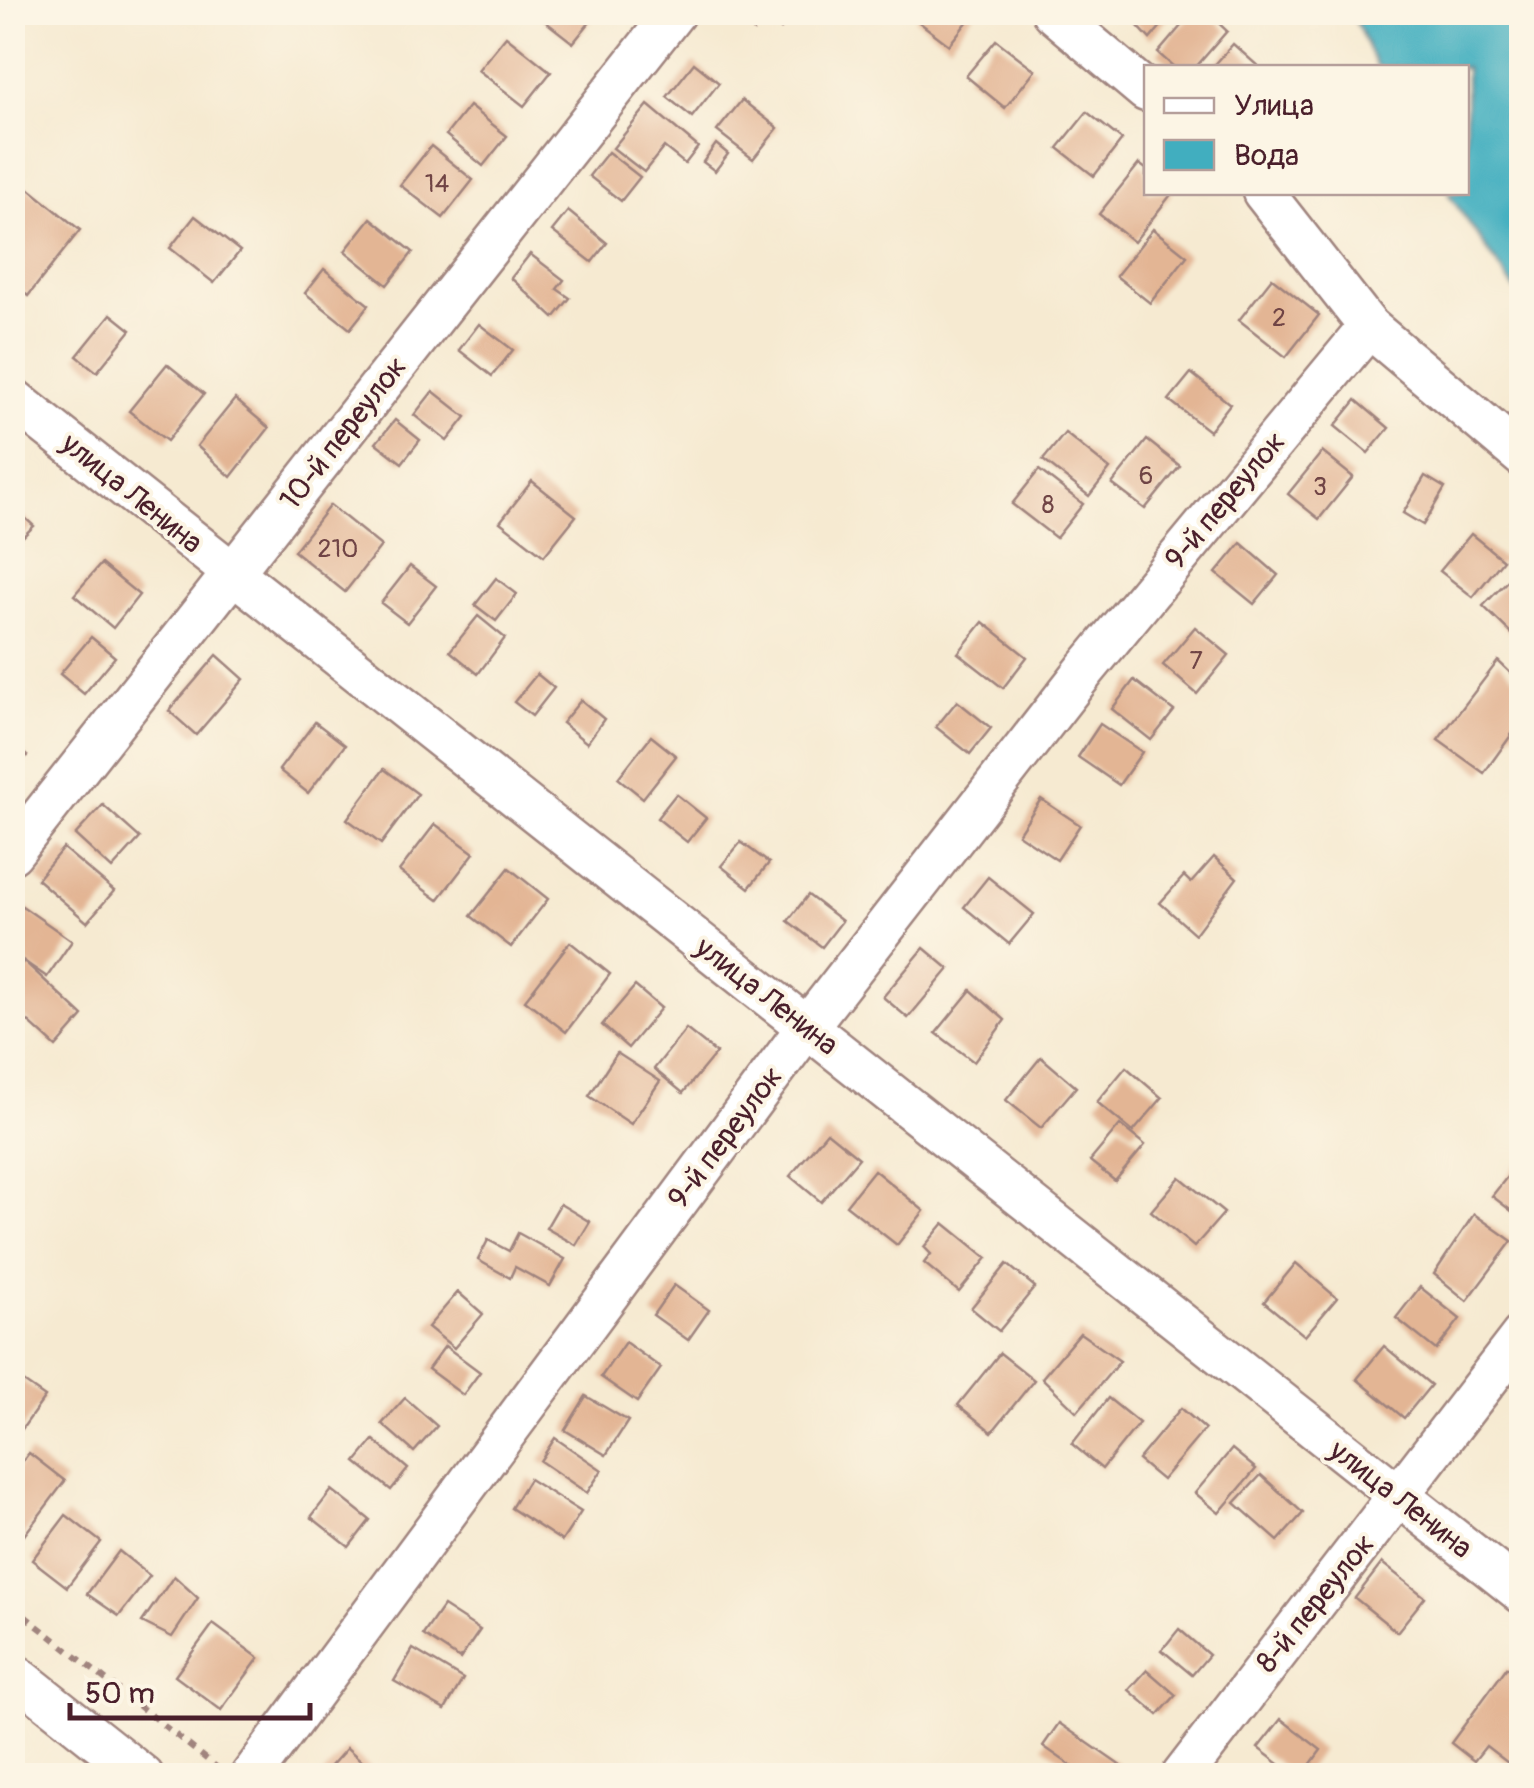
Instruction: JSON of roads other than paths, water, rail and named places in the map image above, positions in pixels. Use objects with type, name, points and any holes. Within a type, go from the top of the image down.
[{"type":"street","name":"10-й переулок","points":[[12,853],[675,12]]},
{"type":"street","points":[[1052,12],[1144,89]]},
{"type":"street","points":[[1266,195],[1369,327],[1522,456]]},
{"type":"street","name":"9-й переулок","points":[[251,1776],[807,1028],[1086,669],[1369,327]]},
{"type":"street","name":"улица Ленина","points":[[12,398],[1522,1593]]},
{"type":"street","name":"8-й переулок","points":[[1182,1776],[1314,1598],[1400,1498],[1522,1335]]},
{"type":"street","points":[[12,1672],[144,1776]]},
{"type":"water","points":[[1352,13],[1521,13],[1521,298],[1449,195],[1469,195],[1469,65],[1376,65]]}]
